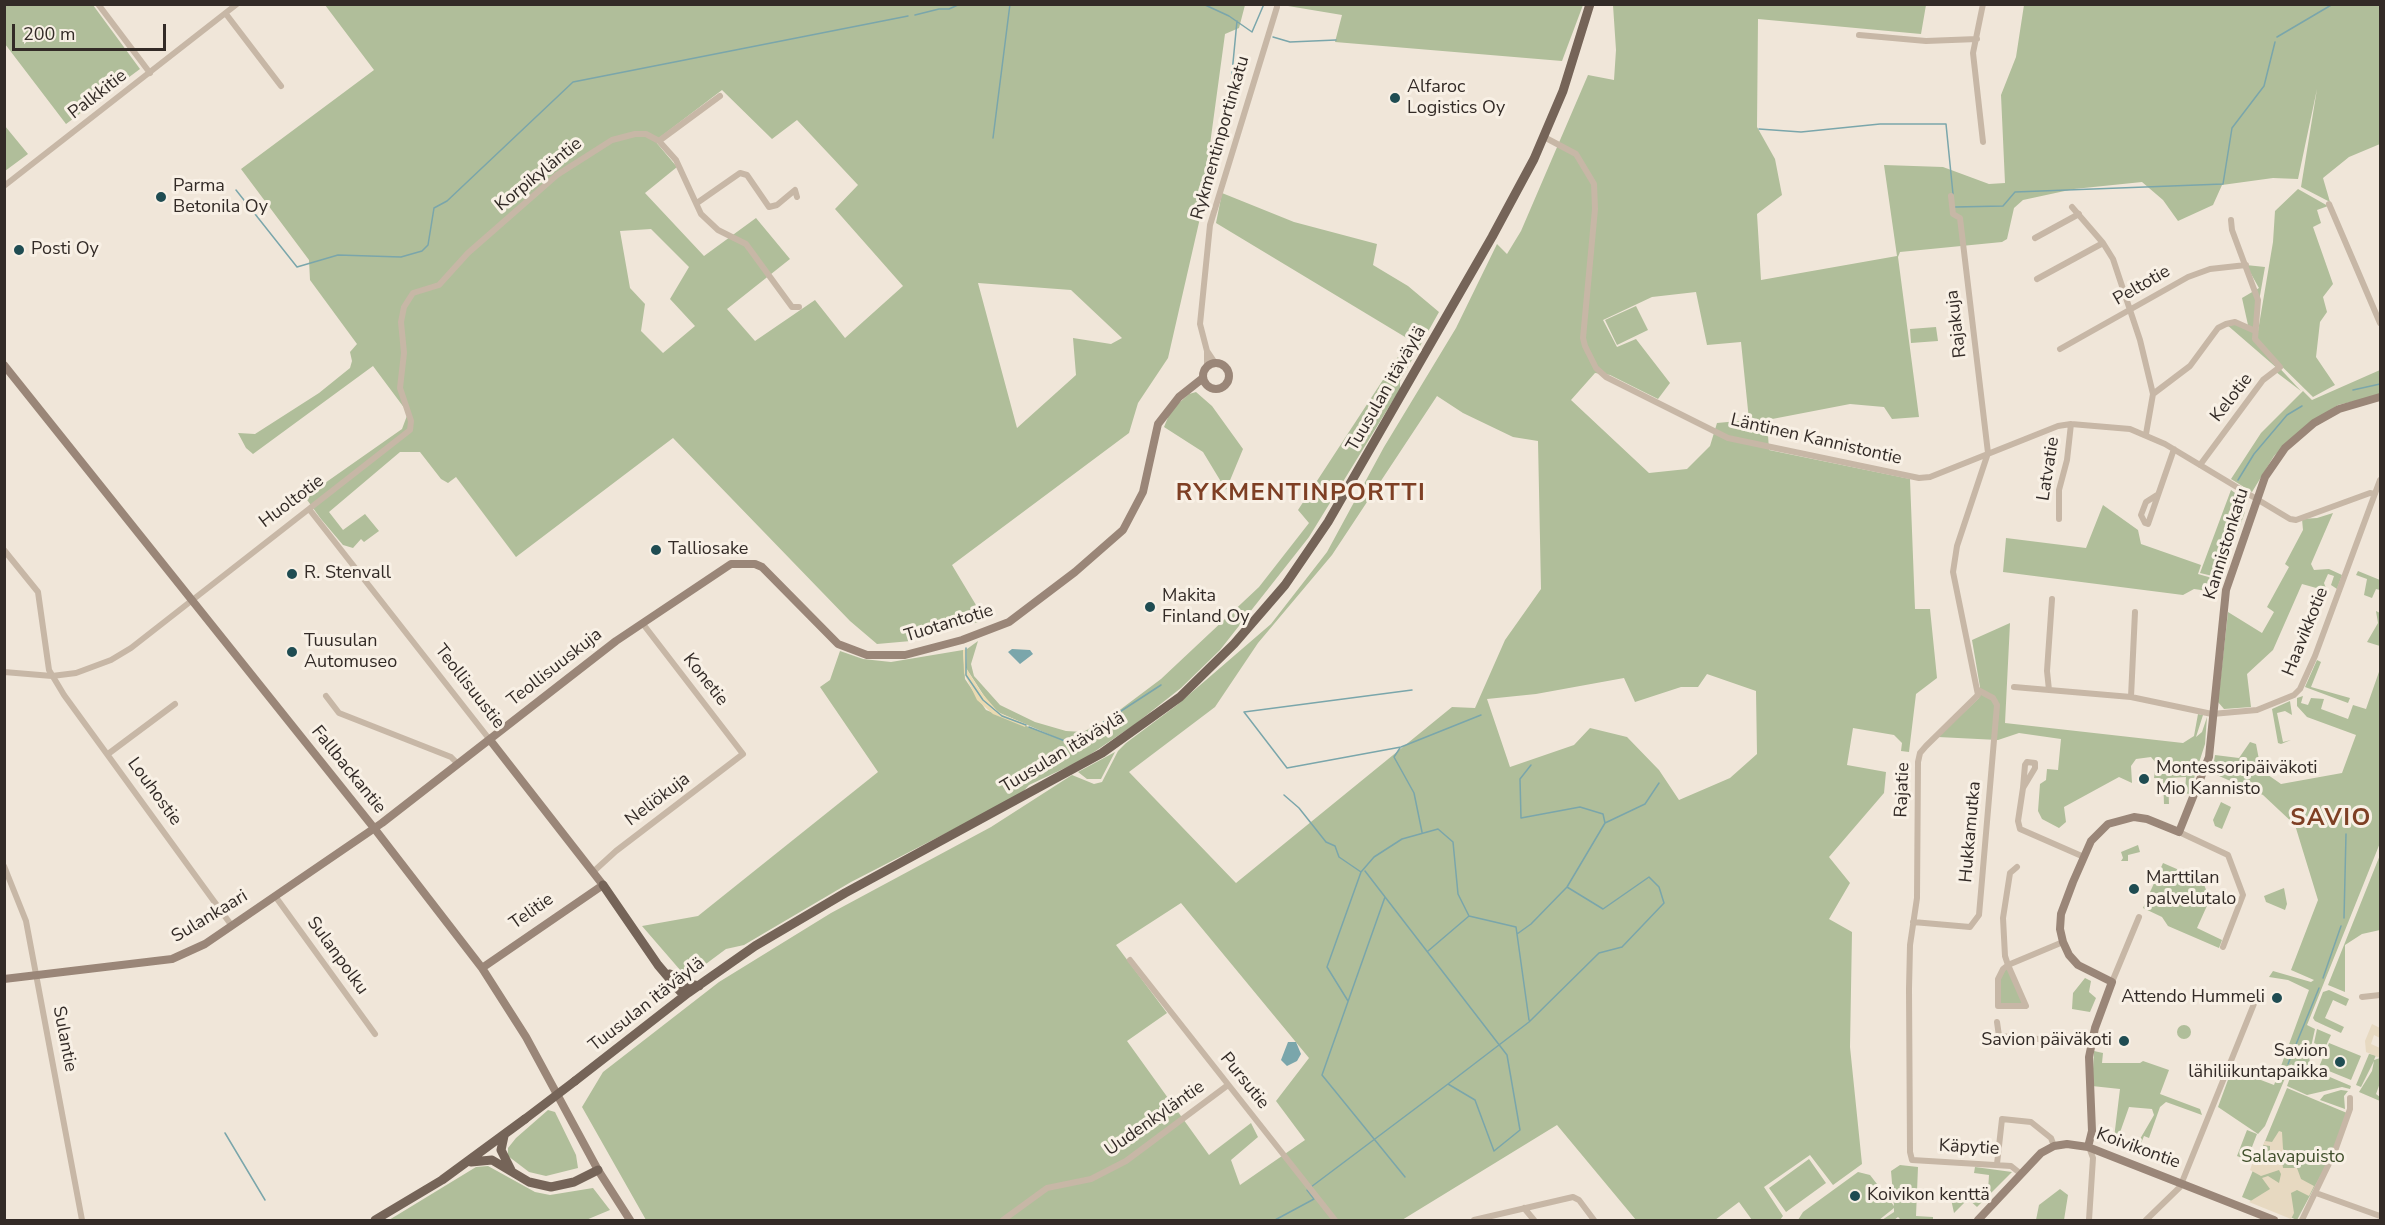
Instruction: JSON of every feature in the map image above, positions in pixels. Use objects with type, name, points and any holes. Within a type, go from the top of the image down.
[{"type":"main road","name":"Tuusulan itäväylä","points":[[375,1221],[468,1162],[731,961],[801,918],[1102,753],[1170,705],[1204,674],[1285,585],[1328,522],[1460,294],[1544,136],[1563,92],[1590,4]]},
{"type":"main road","points":[[603,885],[673,989],[675,997],[669,1008]]},
{"type":"main road","points":[[640,941],[672,975],[684,983],[699,986]]},
{"type":"main road","points":[[640,941],[674,985],[682,993],[688,993]]},
{"type":"main road","points":[[505,1134],[501,1150],[511,1170]]},
{"type":"main road","points":[[468,1162],[492,1160],[529,1182],[551,1187],[573,1182],[598,1170]]},
{"type":"street","points":[[98,4],[150,73]]},
{"type":"street","name":"Palkkitie","points":[[4,186],[237,4]]},
{"type":"street","points":[[1983,4],[1973,62],[1983,141]]},
{"type":"street","name":"Rykmentinportinkatu","points":[[1211,364],[1200,324],[1210,225],[1277,7]]},
{"type":"street","points":[[226,14],[281,86]]},
{"type":"street","points":[[1859,35],[1926,40],[1977,39]]},
{"type":"street","points":[[720,96],[699,115],[659,141],[676,160],[701,214],[718,230],[746,244],[792,307],[798,307]]},
{"type":"street","name":"Korpikyläntie","points":[[410,430],[411,421],[400,388],[404,353],[401,322],[404,307],[413,293],[439,285],[468,253],[557,175],[593,150],[612,140],[635,134],[646,134],[659,141]]},
{"type":"street","name":"Läntinen Kannistontie","points":[[1544,136],[1576,154],[1594,184],[1595,208],[1583,338],[1596,368],[1606,377],[1728,438],[1919,478],[1930,477],[1988,453],[2071,424]]},
{"type":"street","points":[[696,203],[740,173],[747,175],[769,207],[777,206],[795,190],[797,197]]},
{"type":"street","name":"Rajakuja","points":[[1951,196],[1953,214],[1960,218],[1988,453]]},
{"type":"street","points":[[2329,204],[2380,323]]},
{"type":"street","points":[[2072,207],[2103,243],[2113,259],[2131,310],[2153,394],[2146,434]]},
{"type":"street","points":[[2035,238],[2079,214]]},
{"type":"street","points":[[2153,394],[2190,366],[2218,328],[2235,322],[2253,330],[2258,300],[2232,230],[2231,220]]},
{"type":"street","points":[[2037,279],[2103,243]]},
{"type":"street","name":"Peltotie","points":[[2060,349],[2188,277],[2210,269],[2246,264]]},
{"type":"street","name":"Kelotie","points":[[2200,465],[2263,380],[2280,367],[2254,339],[2253,330]]},
{"type":"street","points":[[1211,364],[1227,369],[1228,381],[1219,389],[1205,382],[1211,364]]},
{"type":"street","name":"Fallbackantie","points":[[4,365],[374,828],[482,968],[526,1038],[598,1170],[630,1221]]},
{"type":"street","name":"Tuotantotie","points":[[643,624],[718,570],[742,562],[755,564],[769,572],[838,644],[867,655],[904,655],[999,627],[1035,604],[1123,530],[1143,492],[1158,424],[1168,408],[1191,387],[1205,382]]},
{"type":"street","name":"Kannistonkatu","points":[[2179,832],[2209,757],[2226,590],[2256,499],[2276,459],[2303,431],[2339,409],[2380,397]]},
{"type":"street","points":[[2071,424],[2130,429],[2146,434],[2296,520],[2370,493],[2374,494]]},
{"type":"street","name":"Latvatie","points":[[2059,519],[2059,490],[2071,424]]},
{"type":"street","name":"Huoltotie","points":[[4,672],[52,676],[76,672],[111,660],[131,648],[410,430]]},
{"type":"street","points":[[2157,495],[2174,449]]},
{"type":"street","points":[[1978,690],[1953,572],[1958,546],[1988,453]]},
{"type":"street","name":"Haavikkotie","points":[[2014,687],[2131,698],[2212,714],[2270,707],[2300,689],[2380,480]]},
{"type":"street","name":"Teollisuustie","points":[[309,509],[603,885]]},
{"type":"street","points":[[4,549],[38,592],[48,666],[52,676]]},
{"type":"street","points":[[2049,690],[2047,671],[2052,599]]},
{"type":"street","points":[[2131,698],[2135,612]]},
{"type":"street","name":"Teollisuuskuja","points":[[490,740],[616,641],[643,624]]},
{"type":"street","name":"Konetie","points":[[643,624],[743,754]]},
{"type":"street","name":"Louhostie","points":[[52,676],[232,926]]},
{"type":"street","name":"Rajatie","points":[[1912,1160],[1908,1009],[1913,922],[1917,898],[1920,753],[1970,705],[1978,695],[1978,690]]},
{"type":"street","name":"Hukkamutka","points":[[1913,922],[1970,927],[1979,915],[1997,705],[1993,698],[1978,690]]},
{"type":"street","points":[[326,696],[339,713],[451,756],[457,763]]},
{"type":"street","points":[[108,754],[175,704]]},
{"type":"street","points":[[374,828],[490,740]]},
{"type":"street","name":"Neliökuja","points":[[593,872],[616,851],[743,754]]},
{"type":"street","points":[[2023,788],[2018,821],[2020,830],[2084,857]]},
{"type":"street","points":[[2112,982],[2078,965],[2069,955],[2060,929],[2061,914],[2084,857],[2098,831],[2120,819],[2147,819],[2228,855],[2243,895],[2223,948]]},
{"type":"street","name":"Sulankaari","points":[[4,979],[172,959],[205,944],[374,828]]},
{"type":"street","name":"Sulantie","points":[[4,866],[26,921],[82,1221]]},
{"type":"street","points":[[2017,867],[2010,873],[2002,918],[2008,965],[2026,1006],[1998,1006],[1998,979],[2008,965],[2063,942]]},
{"type":"street","name":"Telitie","points":[[482,968],[603,885]]},
{"type":"street","name":"Sulanpolku","points":[[275,896],[375,1034]]},
{"type":"street","points":[[2089,1221],[2093,1158],[2088,1147],[2092,1131],[2088,1064],[2092,1043],[2112,982],[2139,917]]},
{"type":"street","name":"Pursutie","points":[[1130,960],[1335,1221]]},
{"type":"street","points":[[2146,1221],[2174,1196],[2182,1183],[2258,994]]},
{"type":"street","points":[[2362,997],[2380,994]]},
{"type":"street","points":[[1997,1022],[1999,1036],[2038,1039],[2056,1036],[2092,1043]]},
{"type":"street","name":"Uudenkyläntie","points":[[1003,1221],[1047,1188],[1090,1179],[1126,1161],[1228,1086]]},
{"type":"street","points":[[2302,1221],[2342,1134],[2350,1098]]},
{"type":"street","points":[[1978,1221],[2041,1154],[2054,1146],[2051,1138],[2031,1122],[2002,1119],[1997,1164]]},
{"type":"street","name":"Koivikontie","points":[[2054,1146],[2067,1144],[2088,1147],[2274,1221]]},
{"type":"street","name":"Käpytie","points":[[1912,1160],[1997,1164],[2011,1166],[2021,1174]]},
{"type":"street","points":[[2316,1193],[2380,1216]]},
{"type":"street","points":[[1474,1221],[1557,1199],[1573,1197],[1579,1200],[1594,1221]]},
{"type":"street","points":[[1524,1208],[1533,1221]]},
{"type":"green space","points":[[5,4],[93,5],[140,69],[66,124],[5,44]]},
{"type":"green space","points":[[1583,4],[1562,61],[1335,42],[1342,15],[1282,5]]},
{"type":"green space","points":[[325,5],[1245,5],[1239,28],[1225,34],[1200,218],[1168,358],[1138,403],[1129,433],[952,565],[985,620],[911,641],[877,644],[850,621],[673,438],[516,557],[456,477],[448,483],[441,479],[420,452],[400,452],[329,512],[343,530],[365,514],[379,531],[364,542],[361,539],[353,548],[343,545],[321,519],[305,497],[402,429],[408,413],[373,366],[253,454],[246,448],[238,433],[255,434],[319,393],[350,368],[352,361],[350,352],[357,344],[310,280],[309,260],[241,169],[374,70]],"holes":[[[722,90],[772,139],[797,120],[858,185],[835,209],[903,286],[845,338],[815,300],[755,341],[727,309],[790,259],[756,218],[704,256],[645,193],[677,167],[655,141]],[[651,229],[689,267],[670,299],[695,326],[663,353],[641,331],[645,304],[630,288],[620,231]],[[978,283],[1071,290],[1122,338],[1111,344],[1073,338],[1076,375],[1017,428]]]},
{"type":"green space","points":[[1613,5],[1926,5],[1921,34],[1758,19],[1757,127],[1775,159],[1782,195],[1757,214],[1761,280],[1897,256],[1884,165],[1943,167],[1989,184],[2005,183],[2001,95],[2016,57],[2024,5],[2380,5],[2380,144],[2349,157],[2323,178],[2330,202],[2301,187],[2317,89],[2298,179],[2273,178],[2222,185],[2213,205],[2178,221],[2163,200],[2142,182],[2074,189],[2023,200],[2014,208],[2007,239],[2002,242],[1900,252],[1898,257],[1919,417],[1892,419],[1884,407],[1850,404],[1767,420],[1769,450],[1910,479],[1915,609],[1930,609],[1937,678],[1916,694],[1909,752],[1901,751],[1902,743],[1894,735],[1853,728],[1847,765],[1886,772],[1884,793],[1829,857],[1850,883],[1829,919],[1852,932],[1850,1047],[1862,1164],[1833,1185],[1810,1155],[1764,1187],[1783,1216],[1780,1220],[1752,1220],[1739,1202],[1715,1220],[1636,1220],[1557,1125],[1402,1220],[646,1220],[582,1107],[603,1072],[719,982],[831,913],[991,827],[1072,775],[1094,784],[1102,782],[1118,751],[1126,743],[1177,705],[1271,624],[1327,552],[1384,447],[1456,328],[1497,244],[1507,254],[1521,231],[1588,75],[1614,80],[1616,50]],"holes":[[[1696,292],[1707,345],[1741,342],[1749,420],[1717,423],[1710,446],[1687,469],[1649,473],[1571,400],[1595,373],[1610,375],[1658,399],[1670,383],[1636,339],[1617,347],[1603,320],[1652,297]],[[1437,396],[1463,413],[1513,437],[1538,441],[1541,589],[1505,640],[1475,708],[1452,707],[1236,883],[1129,772],[1215,707],[1258,643],[1332,555]],[[1707,674],[1756,691],[1757,754],[1730,778],[1679,800],[1659,770],[1627,737],[1590,728],[1574,745],[1510,767],[1487,699],[1536,694],[1624,678],[1635,702],[1681,687],[1698,687]],[[1181,903],[1309,1058],[1276,1101],[1305,1140],[1240,1185],[1231,1160],[1258,1137],[1251,1123],[1209,1155],[1127,1041],[1167,1013],[1116,945]]]},
{"type":"green space","points":[[5,126],[28,154],[4,171]]},
{"type":"green space","points":[[2298,189],[2328,206],[2317,210],[2321,223],[2313,227],[2333,284],[2323,297],[2327,312],[2320,322],[2316,357],[2335,385],[2313,397],[2261,346],[2257,337],[2273,242],[2275,211]]},
{"type":"green space","points":[[1222,193],[1294,222],[1377,244],[1373,265],[1408,286],[1439,312],[1420,346],[1216,223]]},
{"type":"green space","points":[[2246,265],[2265,267],[2253,326],[2259,346],[2301,391],[2276,372],[2278,369],[2226,324],[2248,325],[2242,298],[2259,288]]},
{"type":"green space","points":[[1636,306],[1648,330],[1617,345],[1605,320]]},
{"type":"green space","points":[[1936,327],[1938,341],[1911,343],[1910,329]]},
{"type":"green space","points":[[1407,343],[1418,349],[1400,381],[1400,389],[1309,537],[1220,650],[1181,688],[1134,725],[1082,760],[1029,785],[1020,795],[851,882],[744,945],[726,949],[687,978],[642,926],[698,916],[878,772],[820,687],[830,680],[840,651],[863,659],[891,662],[963,650],[965,679],[986,710],[1062,740],[1000,713],[990,705],[966,668],[967,649],[978,641],[971,664],[974,676],[1000,705],[1035,722],[1066,731],[1083,732],[1109,718],[1161,679],[1259,587],[1309,523],[1298,510]]},
{"type":"green space","points":[[2380,370],[2380,395],[2338,405],[2302,429],[2274,456],[2252,492],[2231,479],[2261,433],[2303,391],[2312,400]]},
{"type":"green space","points":[[1196,392],[1212,406],[1243,449],[1226,490],[1203,452],[1164,427],[1171,410],[1189,394]]},
{"type":"green space","points":[[2231,490],[2242,498],[2245,512],[2221,578],[2200,573]]},
{"type":"green space","points":[[2103,505],[2138,530],[2141,544],[2201,565],[2198,574],[2219,580],[2215,592],[2194,589],[2183,595],[2003,572],[2006,538],[2086,548]]},
{"type":"green space","points":[[2333,513],[2311,564],[2314,570],[2329,569],[2342,575],[2337,589],[2331,585],[2334,576],[2328,574],[2324,583],[2327,591],[2302,584],[2273,650],[2247,674],[2251,707],[2224,709],[2218,702],[2228,612],[2262,633],[2274,612],[2267,607],[2289,567],[2285,564],[2303,530],[2302,519],[2317,518]]},
{"type":"green space","points":[[2358,571],[2380,580],[2380,590],[2376,589],[2372,598],[2364,595],[2367,579],[2356,575]]},
{"type":"green space","points":[[2376,611],[2380,613],[2380,646],[2367,642],[2378,623]]},
{"type":"green space","points":[[2010,623],[2005,723],[2183,743],[2194,736],[2198,714],[2203,715],[2196,737],[2202,732],[2207,717],[2205,744],[2189,794],[2185,793],[2186,777],[2168,778],[2169,804],[2164,804],[2163,779],[2154,778],[2156,763],[2151,757],[2136,759],[2131,766],[2132,783],[2119,777],[2064,807],[2066,822],[2059,828],[2042,819],[2038,811],[2040,784],[2046,780],[2047,769],[2058,770],[2061,739],[2019,733],[1998,740],[1938,737],[1979,698],[1980,687],[1972,640]]},
{"type":"green space","points":[[2317,660],[2321,662],[2311,687],[2350,698],[2348,703],[2305,687]]},
{"type":"green space","points":[[2380,669],[2380,843],[2307,1025],[2315,1029],[2309,1056],[2311,1069],[2351,1086],[2350,1089],[2342,1087],[2307,1095],[2287,1086],[2294,1067],[2291,1064],[2265,1126],[2258,1134],[2218,1107],[2232,1069],[2274,1085],[2309,990],[2288,980],[2269,977],[2273,971],[2311,982],[2314,980],[2291,970],[2318,900],[2295,825],[2263,795],[2212,773],[2215,755],[2239,758],[2250,742],[2256,744],[2261,770],[2281,784],[2342,773],[2356,735],[2307,717],[2297,706],[2297,698],[2303,696],[2301,703],[2308,705],[2311,698],[2324,699],[2321,709],[2348,719],[2353,705],[2366,709]]},
{"type":"green space","points":[[2290,701],[2292,715],[2285,711],[2277,713],[2283,742],[2291,740],[2281,744],[2278,743],[2272,709]]},
{"type":"green space","points":[[1115,752],[1101,779],[1087,779],[1078,772]]},
{"type":"green space","points":[[2221,802],[2231,807],[2222,829],[2215,826],[2213,820]]},
{"type":"green space","points":[[2138,845],[2140,852],[2128,855],[2128,861],[2121,861],[2123,858],[2121,852]]},
{"type":"green space","points":[[2380,855],[2380,930],[2362,934],[2345,945],[2345,992],[2328,985]]},
{"type":"green space","points":[[2163,863],[2202,880],[2210,899],[2197,928],[2222,940],[2219,948],[2168,926],[2162,917],[2143,908]]},
{"type":"green space","points":[[2284,888],[2287,904],[2285,910],[2266,902],[2264,896]]},
{"type":"green space","points":[[2007,967],[2023,1004],[1999,1004],[1999,979]]},
{"type":"green space","points":[[2085,978],[2091,981],[2089,992],[2096,998],[2090,1012],[2072,1009],[2073,993]]},
{"type":"green space","points":[[2329,990],[2349,999],[2346,1006],[2333,1000],[2325,1018],[2344,1027],[2341,1033],[2313,1018],[2323,992]]},
{"type":"green space","points":[[2181,1025],[2187,1025],[2191,1032],[2187,1039],[2181,1039],[2177,1035],[2177,1029]]},
{"type":"green space","name":"Savion lähiliikuntapaikka","points":[[2317,1029],[2331,1035],[2325,1048],[2314,1043]]},
{"type":"green space","name":"Savion lähiliikuntapaikka","points":[[2329,1043],[2361,1056],[2351,1080],[2319,1067]]},
{"type":"green space","points":[[2094,1051],[2103,1053],[2102,1063],[2140,1063],[2143,1061],[2169,1070],[2160,1094],[2200,1109],[2202,1115],[2166,1102],[2160,1107],[2149,1138],[2144,1136],[2137,1153],[2133,1151],[2154,1115],[2152,1109],[2129,1107],[2118,1138],[2114,1138],[2120,1089],[2092,1086]]},
{"type":"green space","points":[[2369,1054],[2376,1055],[2374,1060],[2380,1058],[2380,1083],[2376,1094],[2380,1097],[2380,1101],[2359,1092],[2372,1071],[2374,1061],[2361,1087],[2356,1085]]},
{"type":"green space","name":"Salavapuisto","points":[[2287,1088],[2347,1113],[2331,1156],[2297,1220],[2242,1197]]},
{"type":"green space","points":[[2341,1090],[2348,1091],[2344,1096],[2345,1109],[2320,1100],[2324,1095]]},
{"type":"green space","points":[[548,1110],[555,1112],[576,1155],[578,1168],[546,1176],[529,1172],[508,1156],[508,1148]]},
{"type":"green space","points":[[2247,1130],[2257,1134],[2247,1160],[2237,1156]]},
{"type":"green space","points":[[1809,1159],[1826,1183],[1786,1212],[1769,1188]]},
{"type":"green space","name":"Koivikon kenttä","points":[[1900,1165],[1918,1167],[1916,1216],[1933,1217],[1933,1220],[1901,1220],[1898,1217],[1894,1220],[1882,1220],[1894,1212],[1894,1208],[1879,1220],[1798,1220],[1803,1212],[1858,1172],[1870,1175],[1894,1206],[1891,1171]]},
{"type":"green space","points":[[488,1166],[535,1192],[550,1195],[593,1188],[610,1210],[586,1220],[389,1220],[476,1167]]},
{"type":"green space","points":[[1975,1167],[2012,1172],[1977,1207],[1968,1199],[1954,1213],[1951,1199],[1943,1196],[1943,1188],[1965,1190],[1966,1195],[1988,1191],[1989,1175],[1974,1173]]},
{"type":"green space","points":[[2060,1189],[2068,1195],[2064,1220],[2036,1220],[2039,1205]]},
{"type":"sand","points":[[967,649],[966,668],[981,692],[999,713],[1026,724],[1025,727],[993,714],[977,700],[964,673],[963,650]]},
{"type":"shaded area","points":[[2372,1024],[2380,1028],[2380,1038],[2374,1035],[2371,1044],[2380,1048],[2380,1058],[2366,1052],[2365,1041]]},
{"type":"shaded area","points":[[2279,1131],[2282,1132],[2285,1151],[2281,1153],[2283,1168],[2297,1168],[2301,1179],[2314,1186],[2309,1196],[2297,1190],[2291,1193],[2294,1213],[2291,1219],[2249,1202],[2270,1189],[2262,1178],[2268,1176],[2279,1183],[2281,1174],[2279,1170],[2261,1176],[2250,1170],[2256,1153],[2270,1153],[2270,1146],[2263,1145],[2265,1141],[2272,1142]]},
{"type":"water","points":[[1012,649],[1030,650],[1033,654],[1020,664],[1008,652]]},
{"type":"water","points":[[1288,1042],[1296,1042],[1301,1054],[1297,1061],[1287,1066],[1281,1060]]},
{"type":"waterway","points":[[915,15],[949,9],[960,4]]},
{"type":"waterway","points":[[993,138],[1010,4]]},
{"type":"waterway","points":[[1203,4],[1229,16],[1252,32],[1264,4]]},
{"type":"waterway","points":[[2277,37],[2333,4]]},
{"type":"waterway","points":[[236,190],[297,267],[338,255],[401,257],[422,251],[428,245],[434,208],[447,201],[573,82],[908,16]]},
{"type":"waterway","points":[[1227,125],[1237,21]]},
{"type":"waterway","points":[[1273,37],[1290,42],[1336,40]]},
{"type":"waterway","points":[[1955,207],[2003,206],[2015,192],[2223,184],[2232,128],[2264,86],[2275,42]]},
{"type":"waterway","points":[[1759,129],[1801,132],[1880,124],[1946,124],[1953,194]]},
{"type":"waterway","points":[[2353,390],[2380,384]]},
{"type":"waterway","points":[[2238,480],[2254,454],[2287,415],[2302,406]]},
{"type":"waterway","points":[[966,648],[966,675],[983,700],[1002,716],[1026,725]]},
{"type":"waterway","points":[[1029,727],[1065,741],[1075,741],[1161,685]]},
{"type":"waterway","points":[[1412,690],[1244,712],[1287,768],[1401,747],[1481,715]]},
{"type":"waterway","points":[[1400,748],[1394,757],[1414,793],[1422,832]]},
{"type":"waterway","points":[[1531,765],[1520,779],[1521,818],[1580,807],[1603,814],[1605,823]]},
{"type":"waterway","points":[[1517,934],[1531,924],[1567,887],[1605,823],[1645,804],[1659,783]]},
{"type":"waterway","points":[[1284,795],[1299,808],[1326,842],[1335,846],[1339,857],[1361,872]]},
{"type":"waterway","points":[[1348,1001],[1327,967],[1361,872],[1374,857],[1402,839],[1438,829],[1453,842],[1458,894],[1469,916]]},
{"type":"waterway","points":[[2344,918],[2346,834]]},
{"type":"waterway","points":[[1311,1187],[1448,1084],[1475,1100],[1494,1151],[1520,1130],[1507,1055],[1365,871]]},
{"type":"waterway","points":[[1448,1084],[1529,1022],[1599,953],[1622,947],[1664,903],[1659,887],[1649,877],[1603,909],[1567,887]]},
{"type":"waterway","points":[[1385,897],[1322,1075],[1405,1177]]},
{"type":"waterway","points":[[1428,951],[1469,916],[1516,927],[1529,1020]]},
{"type":"waterway","points":[[2323,978],[2341,926]]},
{"type":"waterway","points":[[2288,1064],[2319,988]]},
{"type":"waterway","points":[[225,1133],[265,1200]]},
{"type":"waterway","points":[[1275,1220],[1314,1199],[1307,1190]]},
{"type":"place","name":"Alfaroc Logistics Oy","points":[[1395,98]]},
{"type":"place","name":"Parma Betonila Oy","points":[[161,197]]},
{"type":"place","name":"Posti Oy","points":[[19,250]]},
{"type":"place","name":"Talliosake","points":[[656,550]]},
{"type":"place","name":"R. Stenvall","points":[[292,574]]},
{"type":"place","name":"Makita Finland Oy","points":[[1150,607]]},
{"type":"place","name":"Tuusulan Automuseo","points":[[292,652]]},
{"type":"place","name":"Montessoripäiväkoti Mio Kannisto","points":[[2144,779]]},
{"type":"place","name":"Marttilan palvelutalo","points":[[2134,889]]},
{"type":"place","name":"Attendo Hummeli","points":[[2277,998]]},
{"type":"place","name":"Savion päiväkoti","points":[[2124,1041]]},
{"type":"place","name":"Savion lähiliikuntapaikka","points":[[2340,1062]]},
{"type":"place","name":"Koivikon kenttä","points":[[1855,1196]]},
{"type":"district","name":"RYKMENTINPORTTI","points":[[1301,494]]},
{"type":"district","name":"SAVIO","points":[[2331,819]]}]
